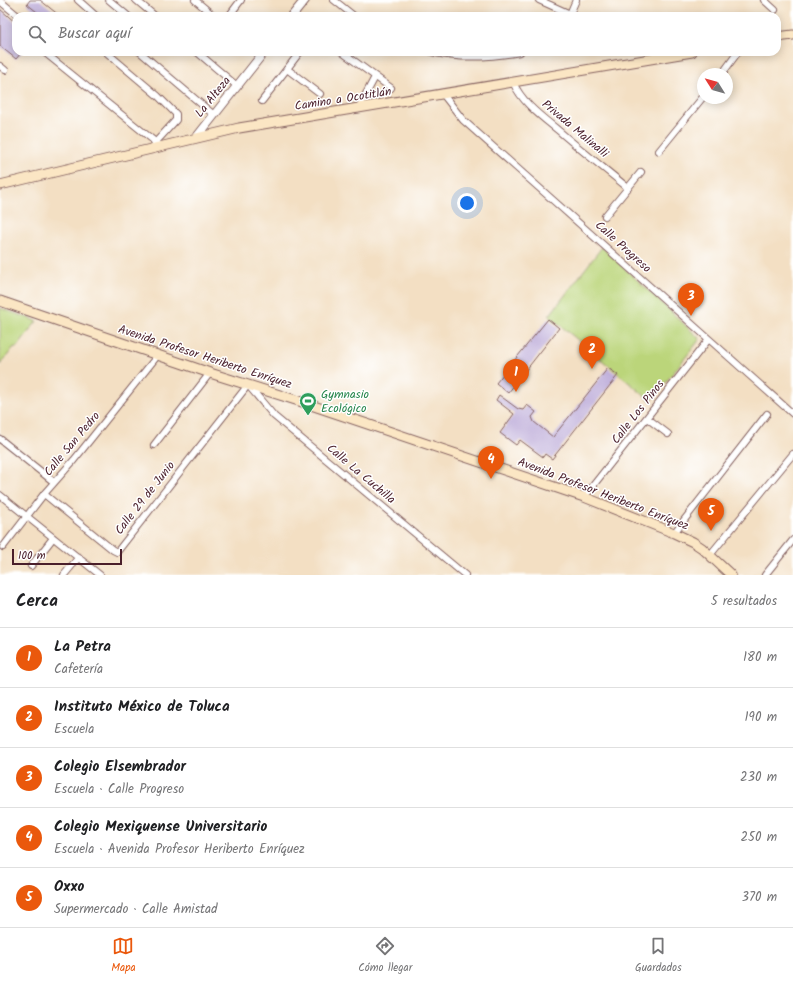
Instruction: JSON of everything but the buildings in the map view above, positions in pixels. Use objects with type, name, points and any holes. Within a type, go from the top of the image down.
[{"type":"main road","points":[[781,36],[793,35]]},
{"type":"main road","name":"Camino a Ocotitlán","points":[[0,185],[156,145],[267,123],[668,56]]},
{"type":"main road","name":"Avenida Profesor Heriberto Enríquez","points":[[0,301],[210,373],[302,402],[584,497],[674,533],[692,542],[710,555],[732,575]]},
{"type":"street","points":[[78,0],[92,12]]},
{"type":"street","points":[[109,0],[123,12]]},
{"type":"street","points":[[136,0],[148,12]]},
{"type":"street","points":[[195,0],[209,12]]},
{"type":"street","points":[[232,12],[241,0]]},
{"type":"street","points":[[295,12],[304,0]]},
{"type":"street","points":[[334,0],[349,12]]},
{"type":"street","points":[[539,0],[563,12]]},
{"type":"street","points":[[570,12],[576,0]]},
{"type":"street","points":[[764,0],[775,10]]},
{"type":"street","points":[[0,1],[13,12]]},
{"type":"street","points":[[49,56],[156,145],[176,120],[176,114],[158,96],[111,56]]},
{"type":"street","points":[[145,56],[214,115]]},
{"type":"street","points":[[202,56],[237,86]]},
{"type":"street","name":"La Alteza","points":[[196,138],[261,56]]},
{"type":"street","points":[[262,101],[297,56]]},
{"type":"street","points":[[347,56],[391,88]]},
{"type":"street","points":[[726,68],[735,56]]},
{"type":"street","points":[[287,69],[320,94]]},
{"type":"street","points":[[358,109],[375,77]]},
{"type":"street","name":"Privada Malinalli","points":[[513,82],[524,100],[536,112],[628,188]]},
{"type":"street","name":"Calle Progreso","points":[[442,93],[463,120],[708,340],[793,414]]},
{"type":"street","points":[[659,151],[697,104]]},
{"type":"street","points":[[605,216],[641,172]]},
{"type":"street","name":"Calle Los Pinos","points":[[584,497],[708,340]]},
{"type":"street","name":"Calle San Pedro","points":[[3,547],[44,494],[74,460],[158,355]]},
{"type":"street","points":[[154,445],[210,373]]},
{"type":"street","name":"Calle 29 de Junio","points":[[44,494],[117,552],[248,385]]},
{"type":"street","name":"Calle La Cuchilla","points":[[248,385],[274,416],[465,575]]},
{"type":"street","points":[[674,533],[767,414]]},
{"type":"street","points":[[647,418],[668,434]]},
{"type":"street","points":[[0,438],[54,482]]},
{"type":"street","points":[[710,555],[793,454]]},
{"type":"street","points":[[0,496],[100,575]]},
{"type":"street","points":[[31,566],[53,538]]},
{"type":"street","points":[[765,575],[793,540]]},
{"type":"street","points":[[64,575],[79,557]]},
{"type":"green space","points":[[602,247],[700,339],[651,401],[549,316]]},
{"type":"green space","points":[[0,308],[37,321],[16,348],[14,347],[0,365]]},
{"type":"place","name":"Colegio Elsembrador","points":[[691,316]]},
{"type":"place","name":"Instituto México de Toluca","points":[[592,369]]},
{"type":"place","name":"La Petra","points":[[516,392]]},
{"type":"place","name":"Gymnasio Ecológico","points":[[308,416]]},
{"type":"place","name":"Colegio Mexiquense Universitario","points":[[491,479]]},
{"type":"place","name":"Oxxo","points":[[711,531]]}]
